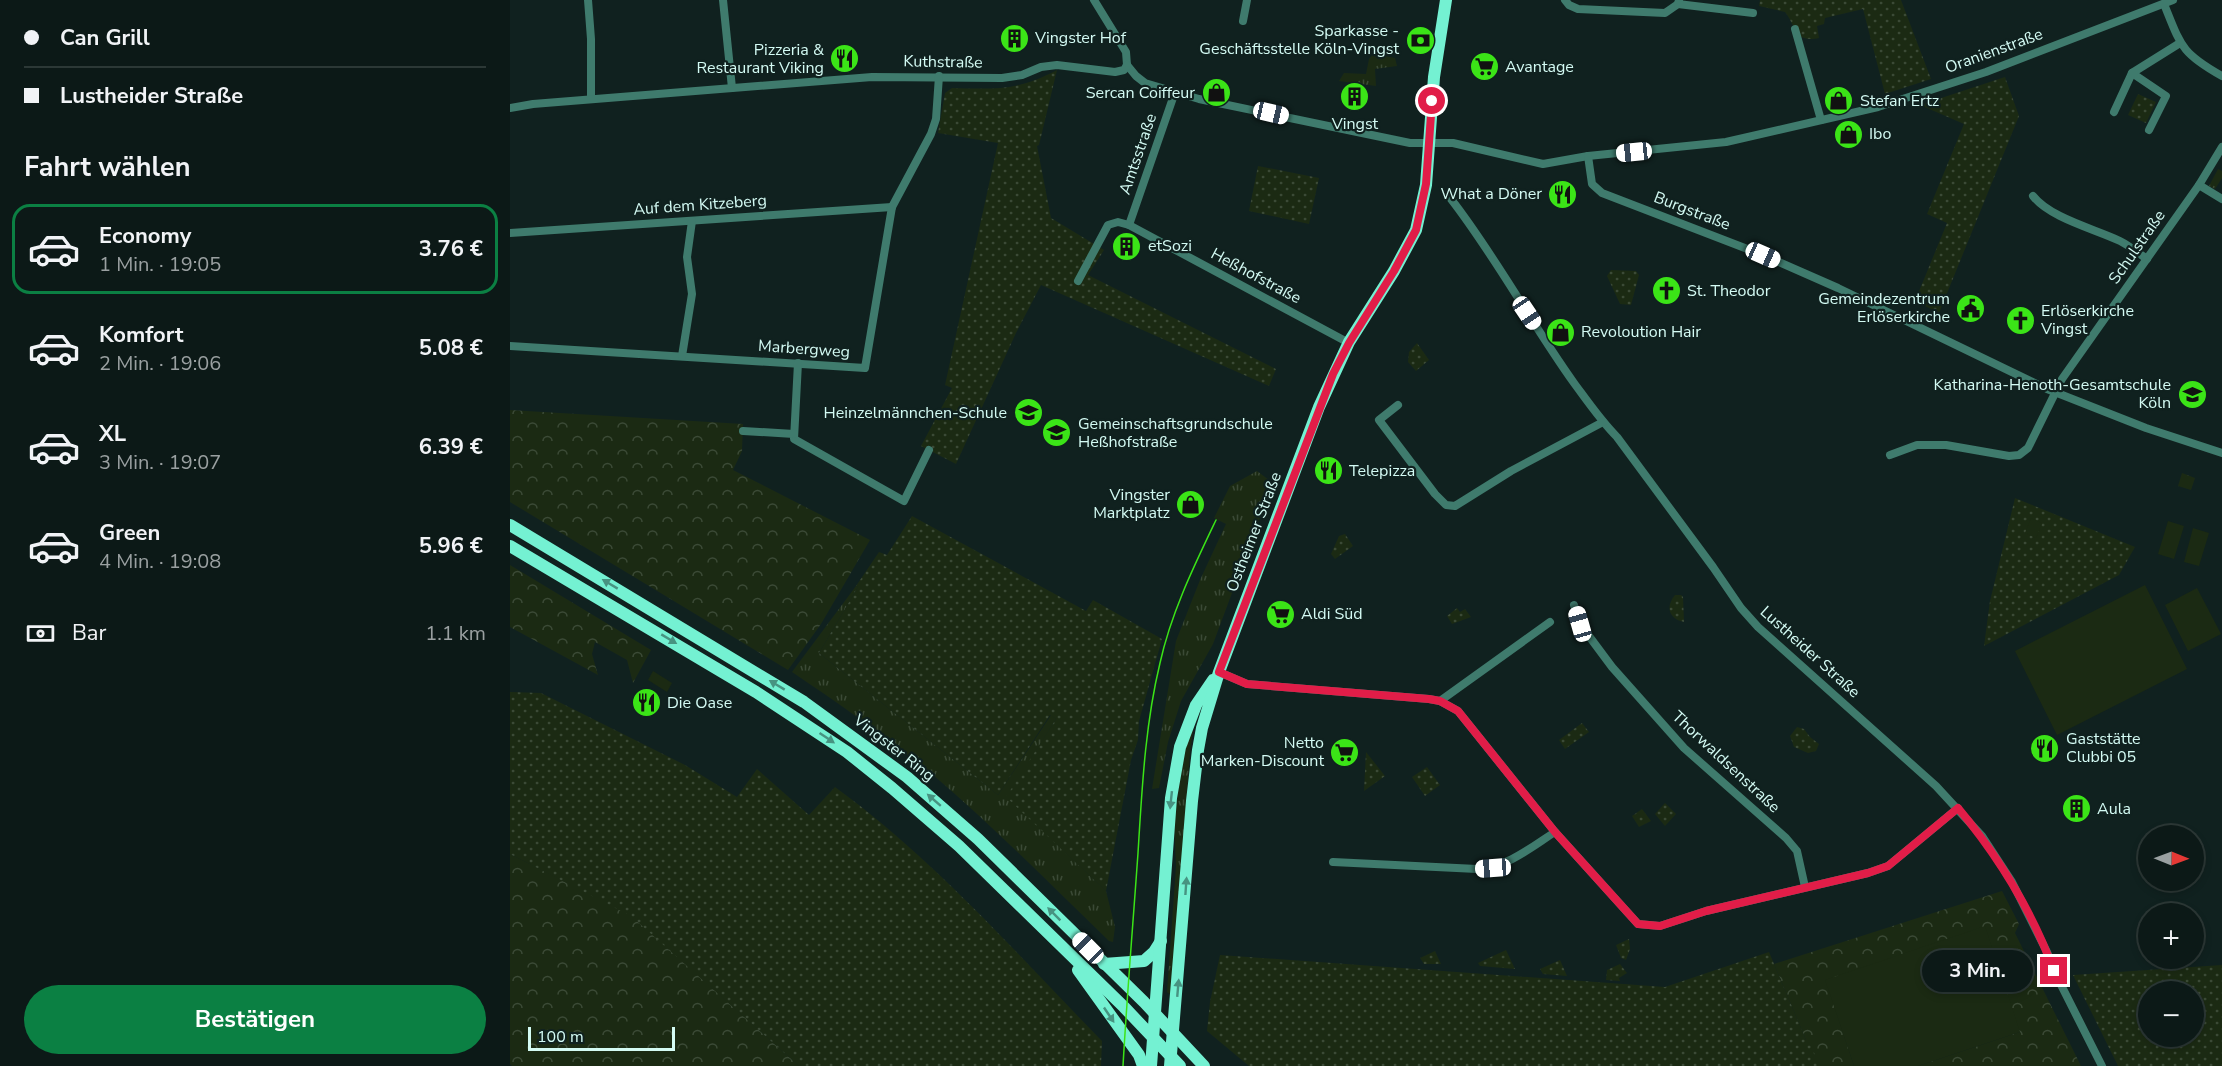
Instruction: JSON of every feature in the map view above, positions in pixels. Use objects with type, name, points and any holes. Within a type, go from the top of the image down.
[{"type":"main road","name":"Ostheimer Straße","points":[[1174,1063],[1173,1032],[1192,801],[1201,733],[1219,672],[1319,407],[1349,343],[1394,271],[1416,230],[1426,184],[1434,77],[1446,0]]},
{"type":"main road","name":"Vingster Ring","points":[[510,525],[804,702],[907,777],[978,839],[1156,1014],[1204,1066]]},
{"type":"main road","name":"Vingster Ring","points":[[510,546],[756,692],[847,752],[959,846],[1124,1006],[1174,1063]]},
{"type":"main road","name":"Ostheimer Straße","points":[[1151,1066],[1171,798],[1180,747],[1196,705],[1219,672]]},
{"type":"main road","points":[[1189,725],[1195,725],[1201,733]]},
{"type":"main road","points":[[1104,964],[1144,961],[1154,952],[1162,939]]},
{"type":"main road","points":[[1064,949],[1139,1055],[1143,1066]]},
{"type":"street","points":[[588,0],[591,39],[591,99]]},
{"type":"street","points":[[723,0],[732,88]]},
{"type":"street","points":[[1094,0],[1126,52],[1127,65],[1145,83],[1228,105],[1399,141],[1453,143],[1543,164],[1588,156]]},
{"type":"street","points":[[1243,21],[1247,0]]},
{"type":"street","points":[[1565,0],[1569,5],[1578,9],[1665,14],[1678,2],[1753,13]]},
{"type":"street","name":"Oranienstraße","points":[[1588,156],[1726,142],[1878,107],[1968,78],[2173,0]]},
{"type":"street","points":[[2164,4],[2180,43],[2188,54],[2197,62],[2222,76]]},
{"type":"street","points":[[1795,29],[1821,120]]},
{"type":"street","points":[[2114,112],[2132,74],[2180,43]]},
{"type":"street","name":"Kuthstraße","points":[[510,108],[532,104],[872,77],[1002,78],[1057,65],[1115,72],[1124,70],[1127,65]]},
{"type":"street","points":[[2132,74],[2166,96],[2149,130]]},
{"type":"street","name":"Marbergweg","points":[[510,346],[865,368],[892,207],[931,134],[936,119],[939,76]]},
{"type":"street","name":"Amtsstraße","points":[[1129,225],[1175,92]]},
{"type":"street","name":"Schulstraße","points":[[1890,455],[1917,445],[1946,445],[2009,456],[2019,455],[2028,448],[2062,379],[2199,185],[2222,147]]},
{"type":"street","name":"Burgstraße","points":[[1588,156],[1592,184],[1602,193],[1785,264],[2056,392],[2146,428],[2222,453]]},
{"type":"street","points":[[2199,185],[2222,199]]},
{"type":"street","points":[[2033,196],[2047,209],[2119,241],[2147,260]]},
{"type":"street","name":"Lustheider Straße","points":[[1450,199],[1472,226],[1543,341],[1603,422],[1617,437],[1741,608],[1758,627],[1843,701],[1958,808],[1982,836],[2012,882],[2102,1066]]},
{"type":"street","name":"Auf dem Kitzeberg","points":[[510,234],[892,207]]},
{"type":"street","points":[[682,356],[692,294],[687,257],[692,221]]},
{"type":"street","points":[[1078,281],[1107,225],[1118,222],[1129,225]]},
{"type":"street","name":"Heßhofstraße","points":[[1129,225],[1349,343]]},
{"type":"street","points":[[798,363],[794,439],[904,501],[928,450]]},
{"type":"street","points":[[1398,405],[1379,420],[1435,494],[1446,505],[1455,506],[1511,471],[1603,422]]},
{"type":"street","points":[[743,431],[794,434]]},
{"type":"street","name":"Thorwaldsenstraße","points":[[1574,605],[1580,624],[1612,667],[1684,748],[1786,838],[1797,851],[1805,887]]},
{"type":"street","points":[[1440,701],[1550,622]]},
{"type":"street","points":[[1219,672],[1247,684],[1429,699],[1440,701],[1458,711],[1555,832],[1631,917],[1638,924],[1648,927],[1660,926],[1706,911],[1868,873],[1888,866],[1958,808]]},
{"type":"street","points":[[1333,862],[1493,868],[1555,832]]},
{"type":"green space","points":[[1760,0],[1901,0],[1931,79],[1885,94],[1863,9],[1825,18],[1824,24],[1817,26],[1819,38],[1811,39],[1800,36],[1785,12],[1759,6]]},
{"type":"green space","points":[[1373,54],[1395,58],[1397,66],[1375,69],[1376,86],[1339,81],[1344,73],[1366,74],[1369,59]]},
{"type":"green space","points":[[1057,70],[1037,146],[1051,218],[1104,250],[1088,275],[1276,369],[1269,386],[1041,285],[1016,333],[956,464],[921,446],[952,388],[945,385],[998,143],[938,133],[945,93],[952,88],[994,88],[1018,85]]},
{"type":"green space","points":[[2005,77],[2019,116],[1939,313],[1915,301],[1947,223],[1927,214],[1964,124],[1920,105]]},
{"type":"green space","points":[[2138,94],[2156,102],[2146,123],[2128,115]]},
{"type":"green space","points":[[1258,166],[1319,178],[1309,224],[1249,211]]},
{"type":"green space","points":[[2218,169],[2222,171],[2222,178],[2215,189],[2209,186]]},
{"type":"green space","points":[[1611,270],[1636,271],[1639,275],[1631,305],[1620,304],[1607,276]]},
{"type":"green space","points":[[1417,343],[1429,360],[1416,371],[1408,362],[1409,352]]},
{"type":"green space","points":[[510,410],[743,424],[742,451],[733,470],[870,540],[821,624],[788,670],[510,502]]},
{"type":"green space","points":[[1257,471],[1273,483],[1213,644],[1181,701],[1168,742],[1159,788],[1152,789],[1176,641],[1200,580],[1226,524],[1214,518],[1230,486]]},
{"type":"green space","points":[[2182,473],[2195,478],[2191,490],[2178,486]]},
{"type":"green space","points":[[2015,498],[2135,547],[2119,575],[1984,646],[1990,601]]},
{"type":"green space","points":[[912,516],[1086,611],[1093,600],[1162,639],[1139,721],[1138,740],[1131,760],[1106,891],[1006,797],[1056,719],[1050,715],[998,795],[819,653],[858,587],[856,586],[879,552],[887,555]]},
{"type":"green space","points":[[2031,518],[2042,523],[2036,538],[2025,533]]},
{"type":"green space","points":[[2168,521],[2184,526],[2174,559],[2158,554]]},
{"type":"green space","points":[[2193,528],[2209,533],[2199,566],[2184,562]]},
{"type":"green space","points":[[1345,534],[1353,546],[1335,559],[1331,554],[1339,536]]},
{"type":"green space","points":[[510,565],[651,650],[633,683],[627,660],[595,642],[592,654],[598,675],[510,627]]},
{"type":"green space","points":[[2145,585],[2187,669],[2057,735],[2015,651]]},
{"type":"green space","points":[[856,586],[858,587],[819,653],[998,795],[1051,715],[1056,719],[1007,797],[1106,891],[1115,927],[1113,942],[1109,941],[933,775],[864,722],[792,672]]},
{"type":"green space","points":[[2197,588],[2221,634],[2188,651],[2165,605]]},
{"type":"green space","points":[[1675,595],[1683,597],[1684,622],[1675,618],[1670,612],[1670,604]]},
{"type":"green space","points":[[1457,608],[1460,612],[1465,609],[1471,617],[1452,624],[1447,616]]},
{"type":"green space","points":[[653,671],[672,683],[667,692],[648,680]]},
{"type":"green space","points":[[510,692],[541,693],[685,765],[737,797],[757,769],[809,815],[835,787],[871,815],[940,876],[1102,1041],[1101,1066],[799,1066],[631,916],[510,854]]},
{"type":"green space","points":[[1582,723],[1589,732],[1565,749],[1559,740]]},
{"type":"green space","points":[[1797,727],[1804,729],[1819,744],[1816,751],[1808,753],[1794,747],[1790,736]]},
{"type":"green space","points":[[1190,730],[1193,731],[1172,996],[1167,992],[1176,866],[1174,822],[1183,756]]},
{"type":"green space","points":[[1366,752],[1385,776],[1364,791]]},
{"type":"green space","points":[[1427,767],[1440,785],[1425,796],[1412,777]]},
{"type":"green space","points":[[1665,803],[1676,814],[1665,826],[1655,814]]},
{"type":"green space","points":[[1642,809],[1651,821],[1639,827],[1632,816]]},
{"type":"green space","points":[[510,854],[631,915],[799,1066],[512,1066],[510,1064]]},
{"type":"green space","points":[[2002,891],[2019,924],[2015,933],[2081,1066],[1918,1066],[2020,1032],[1826,980],[1854,1066],[1817,1066],[1774,964]]},
{"type":"green space","points":[[1985,926],[2020,1032],[1918,1066],[1854,1066],[1825,980]]},
{"type":"green space","points":[[1629,939],[1630,949],[1626,960],[1621,958],[1616,945]]},
{"type":"green space","points":[[1506,950],[1515,969],[1480,966],[1478,963]]},
{"type":"green space","points":[[1435,951],[1441,964],[1424,964],[1420,958]]},
{"type":"green space","points":[[1769,952],[1806,1040],[1808,1039],[1819,1064],[1817,1066],[1249,1066],[1207,1031],[1210,1002],[1220,955],[1665,987]]},
{"type":"green space","points":[[1560,960],[1567,976],[1543,974],[1540,969]]},
{"type":"green space","points":[[1620,964],[1627,973],[1619,978],[1620,981],[1606,980],[1607,970]]},
{"type":"green space","points":[[2222,965],[2222,1066],[2118,1066],[2073,975],[2162,969],[2204,969],[2204,966]]},
{"type":"tram line","points":[[1123,1066],[1143,781],[1155,686],[1170,626],[1216,520]]},
{"type":"place","name":"Vingster Hof","points":[[1014,38]]},
{"type":"place","name":"Sparkasse - Geschäftsstelle Köln-Vingst","points":[[1420,40]]},
{"type":"place","name":"Pizzeria & Restaurant Viking","points":[[845,59]]},
{"type":"place","name":"Avantage","points":[[1484,67]]},
{"type":"place","name":"Sercan Coiffeur","points":[[1216,93]]},
{"type":"place","name":"Vingst","points":[[1355,96]]},
{"type":"place","name":"Stefan Ertz","points":[[1839,101]]},
{"type":"place","name":"Ibo","points":[[1848,134]]},
{"type":"place","name":"What a Döner","points":[[1563,194]]},
{"type":"place","name":"etSozi","points":[[1127,246]]},
{"type":"place","name":"St. Theodor","points":[[1666,291]]},
{"type":"place","name":"Gemeindezentrum Erlöserkirche","points":[[1971,308]]},
{"type":"place","name":"Erlöserkirche Vingst","points":[[2020,320]]},
{"type":"place","name":"Revoloution Hair","points":[[1560,332]]},
{"type":"place","name":"Katharina-Henoth-Gesamtschule Köln","points":[[2192,394]]},
{"type":"place","name":"Heinzelmännchen-Schule","points":[[1028,413]]},
{"type":"place","name":"Gemeinschaftsgrundschule Heßhofstraße","points":[[1057,433]]},
{"type":"place","name":"Telepizza","points":[[1328,471]]},
{"type":"place","name":"Vingster Marktplatz","points":[[1191,504]]},
{"type":"place","name":"Aldi Süd","points":[[1280,614]]},
{"type":"place","name":"Die Oase","points":[[646,703]]},
{"type":"place","name":"Gaststätte Clubbi 05","points":[[2045,748]]},
{"type":"place","name":"Netto Marken-Discount","points":[[1345,752]]},
{"type":"place","name":"Aula","points":[[2076,809]]},
{"type":"route","points":[[1432,101],[1426,184],[1416,230],[1333,374],[1219,672],[1247,684],[1429,699],[1440,701],[1458,711],[1555,832],[1624,910],[1638,924],[1648,927],[1660,926],[1683,917],[1868,873],[1888,866],[1958,808],[1982,836],[2012,882],[2054,971]]}]
